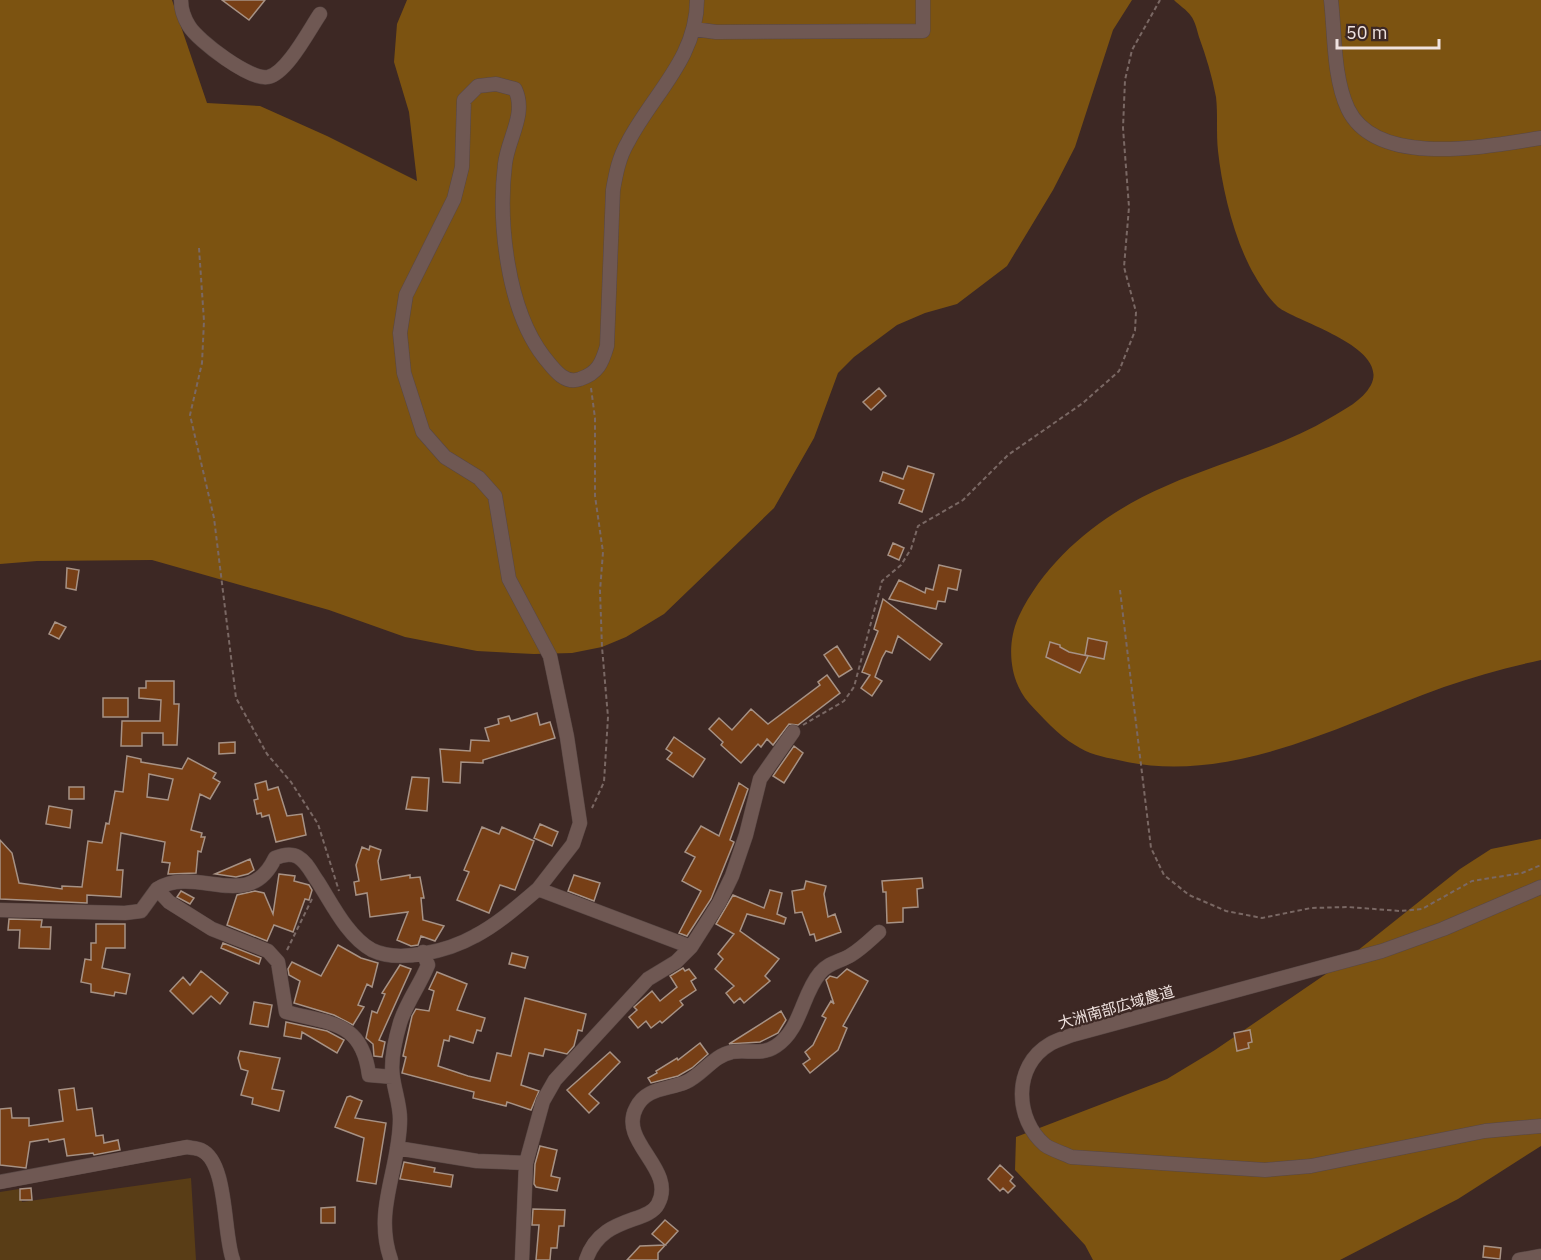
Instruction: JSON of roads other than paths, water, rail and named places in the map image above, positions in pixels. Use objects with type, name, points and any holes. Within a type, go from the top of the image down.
[{"type":"street","points":[[181,0],[181,8],[189,26],[206,45],[256,76],[267,77],[280,71],[320,14]]},
{"type":"street","points":[[0,910],[125,913],[141,911],[157,889],[175,882],[234,887],[260,879],[269,870],[275,858],[285,855],[297,856],[306,865],[361,942],[374,951],[404,955],[423,952],[474,937],[538,889],[573,844],[580,823],[550,656],[509,579],[495,496],[479,478],[445,457],[423,432],[404,373],[400,333],[406,295],[454,199],[462,167],[464,100],[478,86],[496,84],[515,89],[520,100],[518,120],[506,161],[502,211],[506,256],[519,305],[540,351],[559,375],[575,381],[589,376],[601,366],[607,346],[613,190],[618,165],[628,142],[686,54],[694,29],[697,0]]},
{"type":"street","points":[[694,29],[716,32],[923,31],[923,0]]},
{"type":"street","points":[[1331,0],[1341,88],[1346,103],[1349,111],[1362,127],[1379,140],[1407,147],[1471,149],[1541,138]]},
{"type":"street","points":[[522,1260],[526,1163],[543,1101],[555,1080],[648,979],[676,962],[691,947],[719,903],[732,876],[746,834],[760,779],[775,753],[793,732]]},
{"type":"street","name":"大洲南部広域農道","points":[[1541,887],[1443,929],[1382,951],[1072,1035],[1048,1045],[1033,1062],[1023,1079],[1022,1107],[1029,1127],[1047,1146],[1071,1157],[1265,1170],[1311,1166],[1485,1131],[1541,1125]]},
{"type":"street","points":[[157,889],[169,902],[212,929],[268,951],[278,962],[286,1012],[333,1022],[353,1034],[366,1054],[369,1075],[393,1077]]},
{"type":"street","points":[[538,889],[691,947]]},
{"type":"street","points":[[586,1260],[601,1235],[618,1223],[653,1210],[658,1204],[662,1191],[661,1177],[637,1136],[632,1121],[641,1100],[652,1092],[686,1082],[732,1051],[762,1052],[776,1046],[796,1022],[819,974],[829,964],[853,954],[879,932]]},
{"type":"street","points":[[391,1260],[383,1233],[384,1211],[398,1148],[400,1118],[392,1060],[400,1022],[428,965],[423,952]]},
{"type":"street","points":[[0,1182],[187,1147],[202,1150],[214,1162],[219,1179],[233,1260]]},
{"type":"street","points":[[398,1148],[477,1161],[526,1163]]},
{"type":"street","points":[[1519,1260],[1541,1256]]}]
